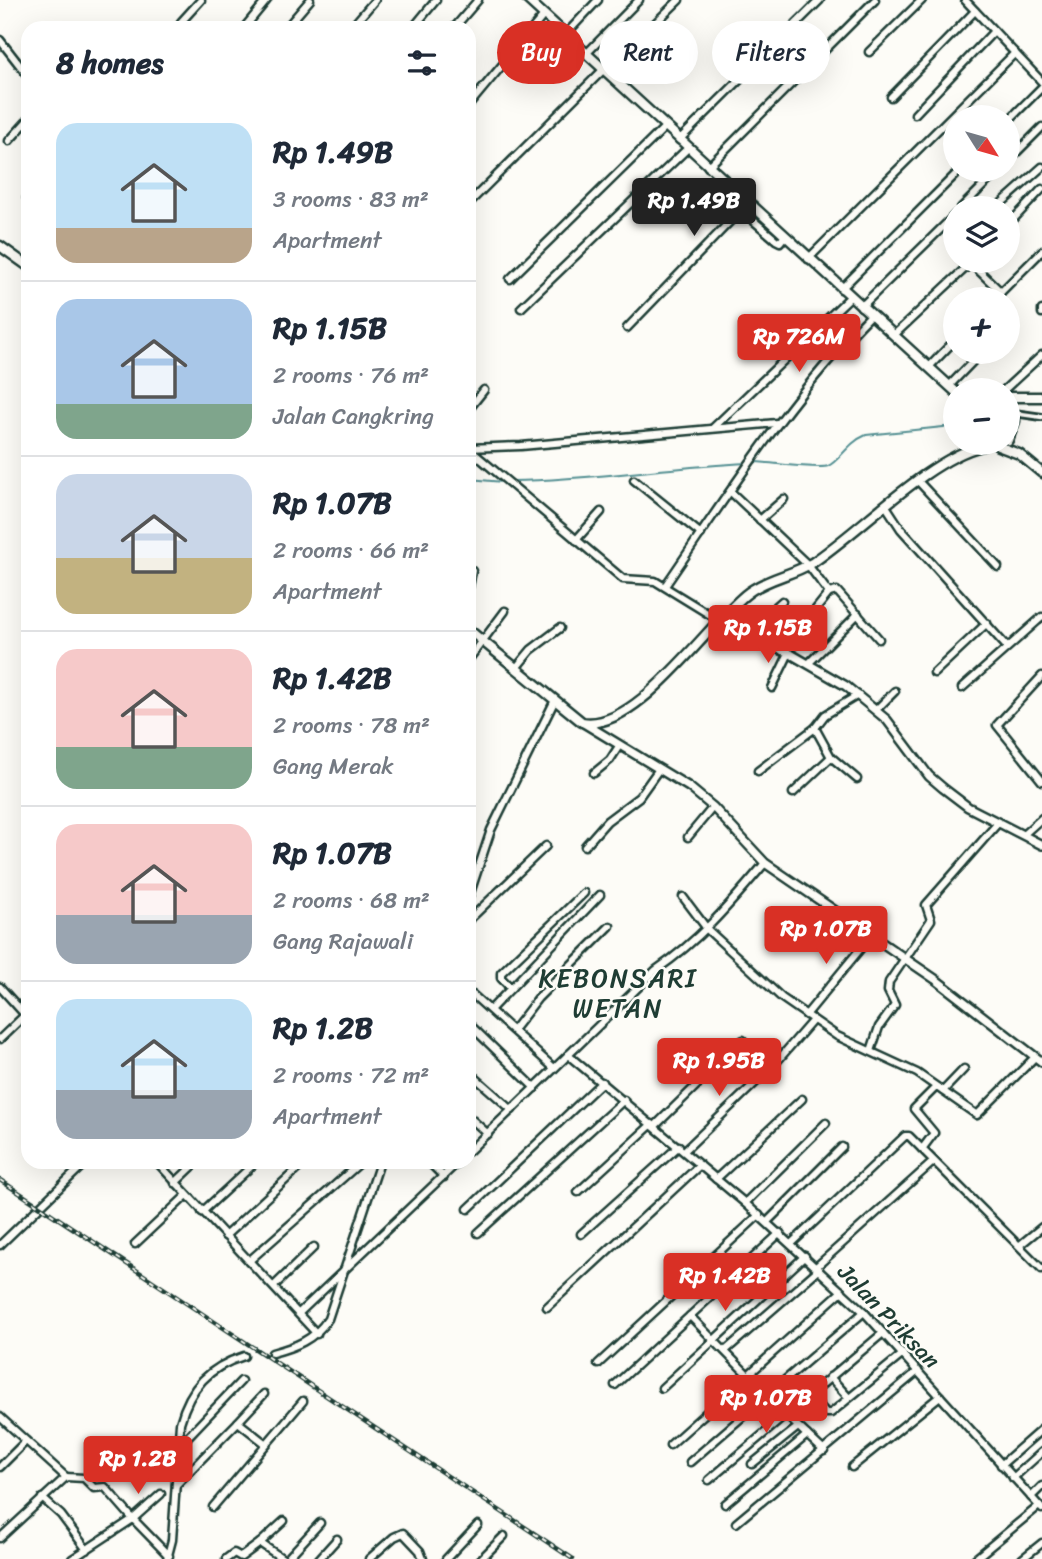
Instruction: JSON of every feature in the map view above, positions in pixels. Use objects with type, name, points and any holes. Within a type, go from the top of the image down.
[{"type":"main road","points":[[528,0],[551,21]]},
{"type":"main road","points":[[587,53],[599,64]]},
{"type":"main road","points":[[620,84],[708,167],[747,208],[784,237],[943,380]]},
{"type":"main road","points":[[0,246],[21,261]]},
{"type":"main road","points":[[1020,396],[1042,397]]},
{"type":"main road","points":[[476,636],[582,722],[598,723],[608,719],[659,683],[748,592],[808,565],[918,481],[959,455]]},
{"type":"main road","points":[[1020,455],[1042,473]]},
{"type":"street","points":[[182,21],[201,0]]},
{"type":"street","points":[[250,21],[267,0]]},
{"type":"street","points":[[292,21],[310,0]]},
{"type":"street","points":[[357,21],[375,0]]},
{"type":"street","points":[[419,21],[436,0]]},
{"type":"street","points":[[460,21],[478,0]]},
{"type":"street","points":[[578,21],[598,0]]},
{"type":"street","points":[[587,53],[639,0]]},
{"type":"street","points":[[658,21],[680,0]]},
{"type":"street","points":[[679,140],[820,0]]},
{"type":"street","points":[[708,167],[875,0]]},
{"type":"street","points":[[869,52],[922,0]]},
{"type":"street","points":[[965,0],[1041,80],[1020,106]]},
{"type":"street","points":[[891,97],[975,11]]},
{"type":"street","points":[[476,97],[544,15]]},
{"type":"street","points":[[915,114],[994,31]]},
{"type":"street","points":[[2,46],[21,68]]},
{"type":"street","points":[[808,259],[1015,53]]},
{"type":"street","points":[[476,196],[599,76]]},
{"type":"street","points":[[510,279],[665,127]]},
{"type":"street","points":[[1020,149],[1042,127]]},
{"type":"street","points":[[9,141],[21,128]]},
{"type":"street","points":[[521,308],[688,148]]},
{"type":"street","points":[[1009,196],[1042,167]]},
{"type":"street","points":[[841,289],[948,182]]},
{"type":"street","points":[[973,196],[987,182]]},
{"type":"street","points":[[1020,212],[1042,189]]},
{"type":"street","points":[[627,328],[741,210],[747,208]]},
{"type":"street","points":[[861,307],[943,227]]},
{"type":"street","points":[[1006,287],[1042,251]]},
{"type":"street","points":[[894,335],[960,273]]},
{"type":"street","points":[[983,273],[996,287]]},
{"type":"street","points":[[713,428],[850,297]]},
{"type":"street","points":[[665,586],[732,493],[777,423],[830,356],[871,315]]},
{"type":"street","points":[[929,367],[943,352]]},
{"type":"street","points":[[1016,378],[1042,355]]},
{"type":"street","points":[[961,378],[972,364]]},
{"type":"street","points":[[476,400],[484,390]]},
{"type":"street","points":[[1020,411],[1042,417]]},
{"type":"street","points":[[476,450],[777,423]]},
{"type":"street","points":[[476,454],[623,579],[644,579],[665,586],[720,621],[786,652],[858,695],[890,723],[933,780],[968,807],[1042,845]]},
{"type":"street","points":[[634,480],[701,534]]},
{"type":"street","points":[[918,481],[998,567]]},
{"type":"street","points":[[732,493],[808,565],[830,593]]},
{"type":"street","points":[[760,520],[784,499]]},
{"type":"street","points":[[886,506],[901,529],[1007,647]]},
{"type":"street","points":[[576,540],[601,512]]},
{"type":"street","points":[[772,688],[786,652],[830,593],[837,590],[879,639]]},
{"type":"street","points":[[747,632],[782,601]]},
{"type":"street","points":[[476,650],[505,611]]},
{"type":"street","points":[[808,664],[858,614]]},
{"type":"street","points":[[961,688],[1042,617]]},
{"type":"street","points":[[934,673],[987,623]]},
{"type":"street","points":[[516,668],[531,650],[560,628]]},
{"type":"street","points":[[1042,676],[998,725],[1042,780]]},
{"type":"street","points":[[876,710],[895,691]]},
{"type":"street","points":[[758,771],[815,728],[825,715],[858,695]]},
{"type":"street","points":[[476,875],[491,830],[555,700]]},
{"type":"street","points":[[606,738],[604,729],[608,719]]},
{"type":"street","points":[[582,722],[689,786],[713,807],[765,863],[943,985],[1039,1060],[978,1115],[917,1073],[813,1020],[782,998],[708,930],[683,897]]},
{"type":"street","points":[[815,728],[831,757],[857,779]]},
{"type":"street","points":[[594,773],[610,760],[619,746]]},
{"type":"street","points":[[793,793],[831,757]]},
{"type":"street","points":[[585,846],[607,821],[639,797],[659,769]]},
{"type":"street","points":[[688,837],[713,807]]},
{"type":"street","points":[[1023,835],[1042,818]]},
{"type":"street","points":[[871,1051],[879,1027],[895,1005],[888,984],[931,920],[926,905],[998,823]]},
{"type":"street","points":[[476,913],[546,846]]},
{"type":"street","points":[[476,1145],[656,970],[673,961],[708,930],[765,863]]},
{"type":"street","points":[[511,988],[501,978],[501,973],[584,893]]},
{"type":"street","points":[[491,1009],[600,895]]},
{"type":"street","points":[[514,1029],[538,998],[610,926]]},
{"type":"street","points":[[806,1014],[870,937]]},
{"type":"street","points":[[0,987],[21,1010]]},
{"type":"street","points":[[0,1002],[7,995]]},
{"type":"street","points":[[476,997],[554,1068]]},
{"type":"street","points":[[581,1234],[773,1066],[813,1020]]},
{"type":"street","points":[[0,1039],[21,1022]]},
{"type":"street","points":[[476,1031],[535,1088]]},
{"type":"street","points":[[579,1192],[743,1040]]},
{"type":"street","name":"Jalan Priksan","points":[[568,1055],[654,1125],[818,1268],[864,1312],[1041,1507]]},
{"type":"street","points":[[943,1091],[964,1069]]},
{"type":"street","points":[[476,1078],[512,1111]]},
{"type":"street","points":[[468,1209],[602,1082]]},
{"type":"street","points":[[922,1149],[934,1133],[914,1109],[936,1087]]},
{"type":"street","points":[[478,1233],[624,1100]]},
{"type":"street","points":[[716,1179],[802,1100]]},
{"type":"street","points":[[476,1123],[488,1134]]},
{"type":"street","points":[[745,1203],[826,1124]]},
{"type":"street","points":[[791,1244],[905,1136],[909,1136],[1042,1269]]},
{"type":"street","points":[[767,1222],[842,1147]]},
{"type":"street","points":[[725,1351],[933,1161]]},
{"type":"street","points":[[547,1307],[700,1165]]},
{"type":"street","points":[[1,1241],[78,1169]]},
{"type":"street","points":[[163,1169],[248,1261],[275,1285],[317,1334]]},
{"type":"street","points":[[175,1182],[189,1169]]},
{"type":"street","points":[[202,1212],[248,1169]]},
{"type":"street","points":[[225,1236],[297,1169]]},
{"type":"street","points":[[248,1261],[353,1169]]},
{"type":"street","points":[[272,1353],[294,1348],[317,1334],[334,1308],[378,1169]]},
{"type":"street","points":[[436,1169],[444,1177]]},
{"type":"street","points":[[299,1312],[344,1273],[451,1169]]},
{"type":"street","points":[[135,1244],[187,1195]]},
{"type":"street","points":[[598,1364],[759,1215]]},
{"type":"street","points":[[1020,1245],[1042,1227]]},
{"type":"street","points":[[615,1385],[780,1233]]},
{"type":"street","points":[[275,1285],[314,1247]]},
{"type":"street","points":[[662,1388],[805,1256]]},
{"type":"street","points":[[670,1445],[842,1291]]},
{"type":"street","points":[[690,1462],[864,1312]]},
{"type":"street","points":[[690,1316],[747,1374]]},
{"type":"street","points":[[709,1480],[883,1333]]},
{"type":"street","points":[[810,1395],[829,1414],[903,1354]]},
{"type":"street","points":[[167,1558],[180,1423],[194,1387],[209,1372],[244,1356]]},
{"type":"street","points":[[736,1523],[918,1370]]},
{"type":"street","points":[[830,1377],[849,1398]]},
{"type":"street","points":[[178,1447],[241,1381]]},
{"type":"street","points":[[176,1485],[264,1394]]},
{"type":"street","points":[[852,1467],[940,1396]]},
{"type":"street","points":[[213,1507],[303,1401]]},
{"type":"street","points":[[786,1416],[824,1451]]},
{"type":"street","points":[[0,1417],[66,1477],[84,1478],[94,1488],[105,1487],[167,1558]]},
{"type":"street","points":[[237,1422],[266,1444]]},
{"type":"street","points":[[752,1464],[798,1427]]},
{"type":"street","points":[[1001,1465],[1042,1429]]},
{"type":"street","points":[[765,1434],[776,1445]]},
{"type":"street","points":[[725,1504],[807,1435]]},
{"type":"street","points":[[0,1466],[26,1441]]},
{"type":"street","points":[[1013,1478],[1042,1452]]},
{"type":"street","points":[[0,1538],[66,1477]]},
{"type":"street","points":[[1031,1497],[1042,1486]]},
{"type":"street","points":[[72,1559],[133,1519],[161,1494]]},
{"type":"street","points":[[43,1498],[61,1515],[88,1549]]},
{"type":"street","points":[[975,1559],[1041,1507]]},
{"type":"street","points":[[226,1559],[234,1553],[241,1557],[284,1521]]},
{"type":"street","points":[[260,1543],[285,1559],[320,1522]]},
{"type":"street","points":[[446,1559],[478,1525]]},
{"type":"street","points":[[369,1559],[401,1533],[422,1556],[415,1559]]},
{"type":"street","points":[[481,1559],[505,1536]]},
{"type":"street","points":[[319,1559],[337,1539]]},
{"type":"street","points":[[1022,1559],[1042,1543]]},
{"type":"waterway","points":[[752,462],[823,467],[832,464],[859,438],[866,435],[943,427]]},
{"type":"waterway","points":[[512,481],[747,463]]},
{"type":"waterway","points":[[476,480],[503,482]]},
{"type":"railway","points":[[0,1180],[573,1559]]},
{"type":"district","name":"KEBONSARI WETAN","points":[[618,993]]}]
